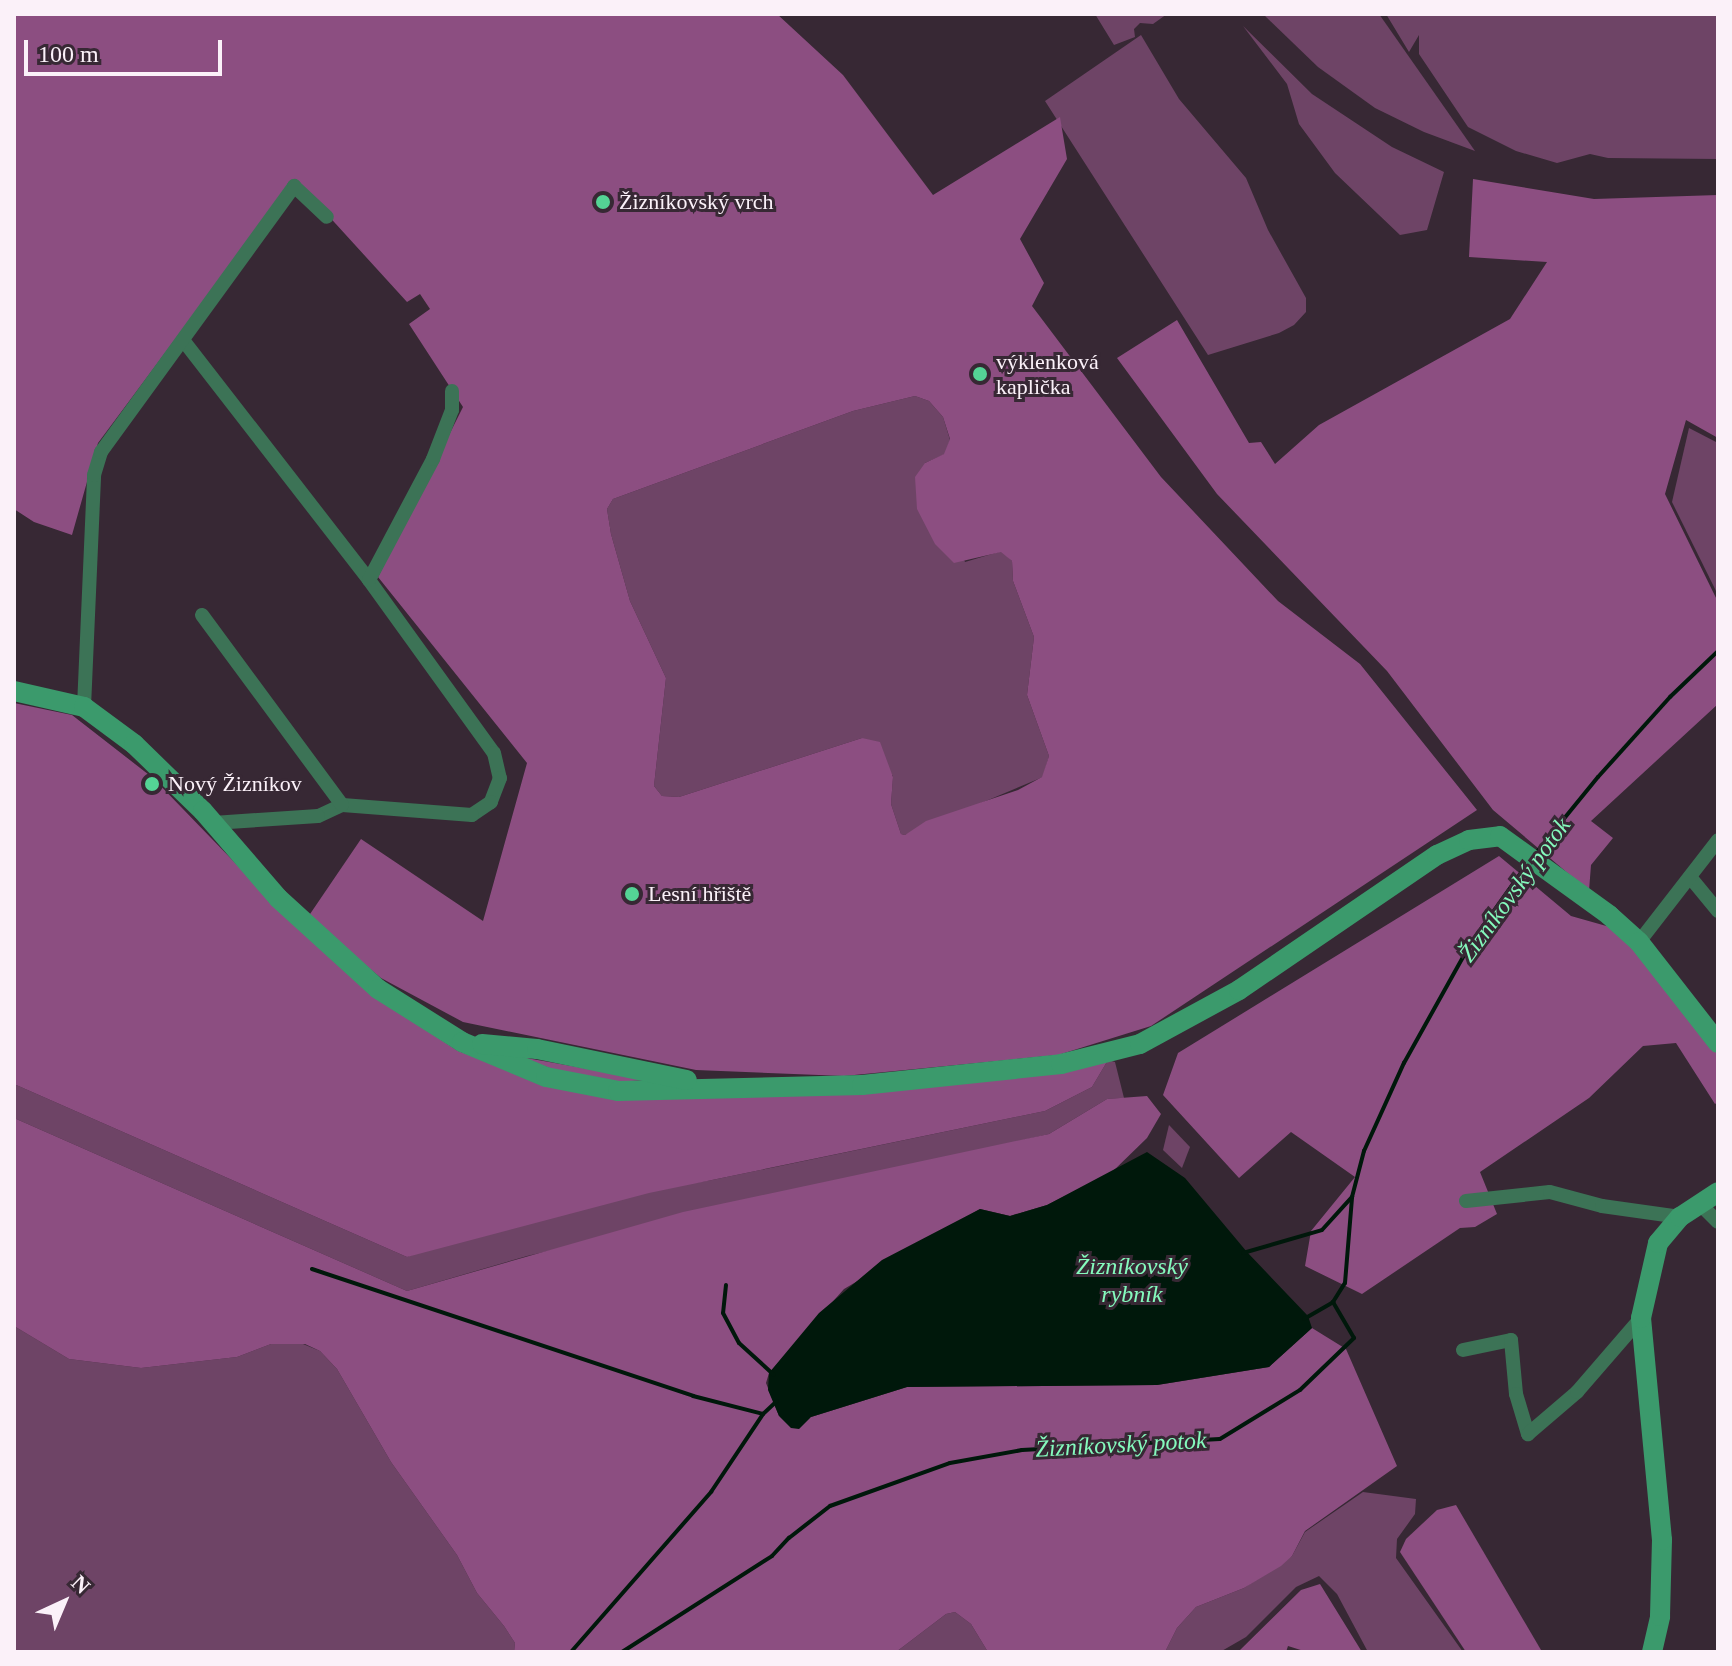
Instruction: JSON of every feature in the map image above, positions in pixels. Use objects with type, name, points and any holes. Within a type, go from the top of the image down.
[{"type":"street","points":[[84,707],[94,475],[101,452],[294,186],[327,217]]},
{"type":"street","points":[[183,340],[369,580],[494,753],[500,778],[491,802],[472,815],[342,805],[318,816],[213,823]]},
{"type":"street","points":[[369,580],[433,459],[452,410],[452,391]]},
{"type":"street","points":[[202,615],[342,805]]},
{"type":"street","points":[[14,691],[84,707],[134,744],[213,823],[278,898],[378,989],[462,1042],[537,1049],[716,1086],[862,1085],[1061,1064],[1140,1044],[1239,990],[1427,862],[1469,840],[1500,836],[1513,842],[1639,942],[1718,1043]]},
{"type":"street","points":[[1639,942],[1718,840]]},
{"type":"street","points":[[1690,877],[1718,911]]},
{"type":"street","points":[[1466,1201],[1550,1192],[1602,1206],[1680,1217]]},
{"type":"street","points":[[1652,1652],[1660,1616],[1662,1540],[1641,1318],[1658,1243],[1680,1217],[1718,1192]]},
{"type":"street","points":[[1700,1204],[1718,1222]]},
{"type":"street","points":[[1463,1350],[1511,1340],[1516,1394],[1528,1434],[1577,1392],[1641,1318]]},
{"type":"shaded area","points":[[14,14],[777,14],[843,75],[933,195],[1060,117],[1067,159],[1020,239],[1044,283],[1032,306],[1161,477],[1278,601],[1360,664],[1477,810],[1151,1026],[1058,1055],[844,1076],[696,1070],[463,1022],[381,978],[308,917],[361,839],[483,921],[527,763],[378,577],[463,407],[409,324],[430,309],[420,294],[407,302],[304,189],[288,188],[98,443],[72,535],[34,522],[14,509]],"holes":[[[915,396],[929,401],[943,417],[950,439],[944,454],[925,463],[915,477],[917,509],[935,544],[954,563],[1001,552],[1012,561],[1013,581],[1034,637],[1027,695],[1049,756],[1042,777],[1018,790],[926,821],[905,835],[901,834],[891,804],[893,777],[880,742],[862,738],[679,797],[662,796],[654,786],[666,678],[630,601],[611,534],[607,509],[613,499],[853,411]]]},
{"type":"shaded area","points":[[1095,14],[1167,14],[1153,24],[1140,23],[1134,29],[1135,37],[1114,45]]},
{"type":"shaded area","points":[[1263,14],[1379,14],[1475,151],[1424,132],[1375,108],[1318,67]]},
{"type":"shaded area","points":[[1386,14],[1718,14],[1718,159],[1608,158],[1590,154],[1557,163],[1516,151],[1468,127],[1419,54],[1419,35],[1409,52]]},
{"type":"shaded area","points":[[1243,26],[1312,94],[1392,147],[1444,172],[1427,230],[1400,235],[1335,173],[1299,124],[1287,84]]},
{"type":"shaded area","points":[[1141,35],[1179,99],[1246,178],[1268,230],[1306,298],[1306,312],[1294,325],[1279,333],[1208,355],[1045,101]]},
{"type":"shaded area","points":[[1473,179],[1594,199],[1718,195],[1718,438],[1686,420],[1665,494],[1718,602],[1718,704],[1591,821],[1613,838],[1591,865],[1589,891],[1493,810],[1387,671],[1217,494],[1117,358],[1177,320],[1249,443],[1261,442],[1275,464],[1319,425],[1510,319],[1547,262],[1469,257]]},
{"type":"shaded area","points":[[915,396],[929,401],[943,417],[950,440],[945,454],[925,463],[965,562],[1002,551],[1012,561],[1013,581],[1034,637],[1027,695],[1049,756],[1043,777],[905,835],[901,834],[891,804],[893,776],[862,738],[679,797],[662,796],[654,786],[666,678],[630,601],[611,534],[607,509],[613,499],[853,411]]},
{"type":"shaded area","points":[[1689,428],[1718,443],[1718,595],[1672,502]]},
{"type":"shaded area","points":[[14,703],[72,715],[153,778],[274,903],[374,996],[458,1051],[545,1082],[618,1095],[1108,1060],[1092,1087],[1045,1111],[649,1193],[407,1257],[14,1084]]},
{"type":"shaded area","points":[[1499,856],[1571,916],[1624,931],[1718,1048],[1718,1102],[1715,1104],[1676,1043],[1643,1046],[1589,1098],[1480,1172],[1497,1214],[1475,1227],[1460,1228],[1362,1294],[1305,1266],[1311,1231],[1355,1177],[1291,1132],[1239,1178],[1163,1095],[1178,1053]]},
{"type":"shaded area","points":[[521,1057],[650,1080],[613,1082],[552,1069]]},
{"type":"shaded area","points":[[1108,1060],[1115,1062],[1124,1098],[1107,1099],[1049,1134],[527,1256],[407,1291],[14,1118],[14,1084],[407,1257],[514,1212],[712,1180],[1045,1111],[1092,1087]]},
{"type":"shaded area","points":[[1147,1096],[1161,1114],[1147,1138],[1110,1174],[1047,1205],[1010,1216],[980,1209],[844,1289],[769,1373],[766,1383],[779,1416],[811,1417],[907,1387],[1157,1385],[1269,1367],[1312,1328],[1346,1349],[1397,1466],[1305,1531],[1292,1556],[1281,1566],[1244,1588],[1196,1607],[1177,1628],[1165,1652],[988,1652],[971,1624],[955,1612],[946,1614],[896,1652],[514,1652],[515,1643],[477,1593],[457,1555],[391,1462],[337,1369],[320,1351],[305,1344],[271,1344],[237,1357],[141,1368],[69,1359],[14,1326],[14,1118],[407,1291],[683,1212],[1049,1134],[1107,1099]]},
{"type":"shaded area","points":[[1169,1125],[1190,1147],[1182,1168],[1163,1150]]},
{"type":"shaded area","points":[[14,1326],[69,1359],[141,1368],[237,1357],[271,1344],[303,1344],[320,1351],[337,1369],[391,1462],[457,1555],[477,1593],[515,1643],[514,1652],[14,1652]]},
{"type":"shaded area","points":[[1363,1492],[1416,1499],[1415,1514],[1397,1539],[1396,1558],[1463,1652],[1368,1652],[1337,1594],[1319,1576],[1296,1587],[1246,1637],[1220,1652],[1165,1652],[1177,1628],[1196,1607],[1244,1588],[1292,1556],[1305,1532]]},
{"type":"shaded area","points":[[1456,1505],[1540,1652],[1466,1652],[1400,1552],[1406,1539],[1437,1510]]},
{"type":"shaded area","points":[[1320,1584],[1362,1652],[1307,1652],[1288,1646],[1286,1652],[1238,1652],[1301,1590]]},
{"type":"shaded area","points":[[955,1612],[971,1624],[988,1652],[896,1652],[946,1614]]},
{"type":"water","name":"Žizníkovský rybník","points":[[1147,1152],[1185,1178],[1247,1252],[1308,1316],[1312,1328],[1269,1367],[1157,1385],[907,1387],[811,1417],[799,1429],[791,1428],[779,1416],[768,1390],[769,1373],[819,1313],[882,1260],[980,1209],[1010,1216],[1047,1205]]},
{"type":"waterway","name":"Žizníkovský potok","points":[[1536,853],[1598,777],[1670,697],[1718,651]]},
{"type":"waterway","name":"Žizníkovský potok","points":[[622,1652],[772,1556],[789,1538],[830,1506],[950,1463],[1022,1450],[1220,1439],[1300,1390],[1354,1338],[1333,1302],[1345,1283],[1352,1197],[1364,1151],[1404,1063],[1469,946],[1528,863]]},
{"type":"waterway","points":[[1243,1253],[1322,1230],[1352,1197]]},
{"type":"waterway","points":[[312,1269],[693,1396],[763,1414]]},
{"type":"waterway","points":[[726,1285],[723,1313],[739,1343],[774,1375]]},
{"type":"waterway","points":[[1304,1319],[1333,1302]]},
{"type":"waterway","points":[[571,1652],[711,1492],[763,1414],[777,1401]]},
{"type":"place","name":"Žizníkovský vrch","points":[[603,202]]},
{"type":"place","name":"výklenková kaplička","points":[[980,374]]},
{"type":"place","name":"Nový Žizníkov","points":[[152,784]]},
{"type":"place","name":"Lesní hřiště","points":[[632,894]]}]
